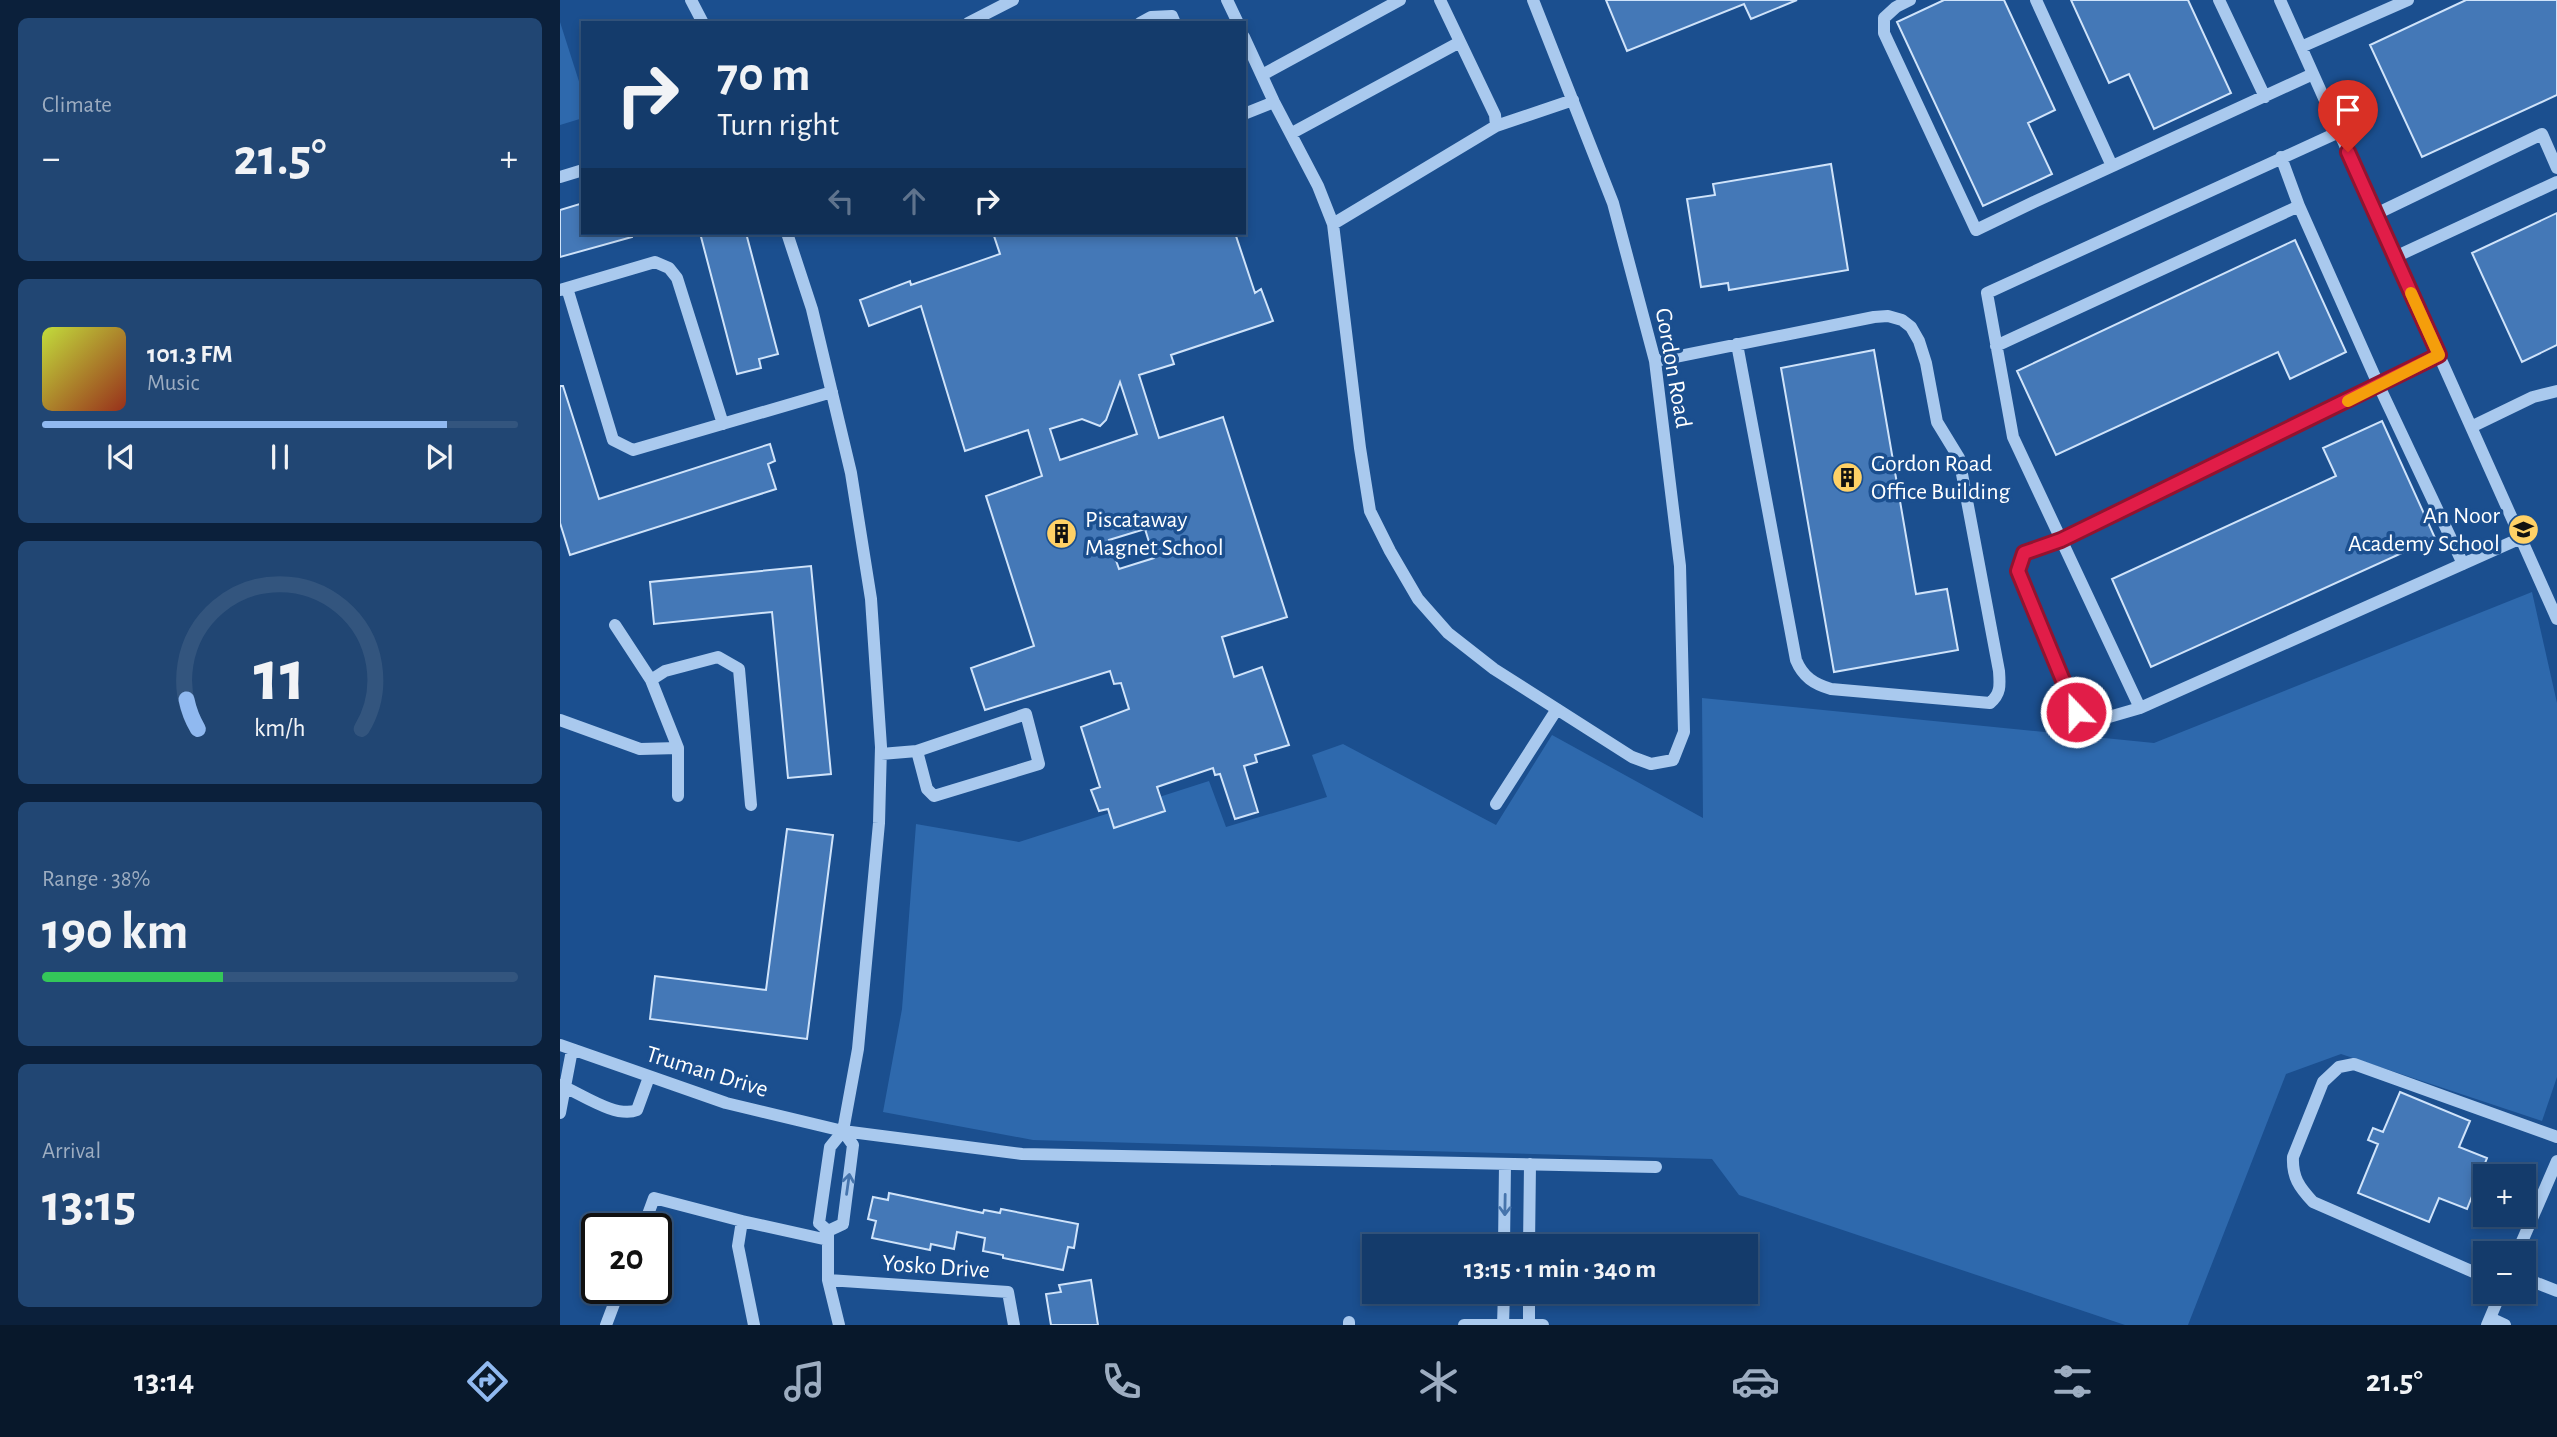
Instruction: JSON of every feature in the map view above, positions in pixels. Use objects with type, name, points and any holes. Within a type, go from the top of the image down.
[{"type":"street","points":[[691,0],[701,21]]},
{"type":"street","points":[[972,21],[1013,0]]},
{"type":"street","points":[[1227,0],[1237,21]]},
{"type":"street","points":[[1262,75],[1400,0]]},
{"type":"street","points":[[1440,0],[1495,115],[1496,126]]},
{"type":"street","name":"Gordon Road","points":[[1534,0],[1614,204],[1655,361],[1680,566],[1684,732],[1673,760],[1651,764],[1632,757],[1557,709]]},
{"type":"street","points":[[1910,0],[1896,7],[1884,18],[1884,33],[1976,230],[2313,74]]},
{"type":"street","points":[[2036,0],[2112,166]]},
{"type":"street","points":[[2219,0],[2264,97]]},
{"type":"street","points":[[2280,0],[2557,619]]},
{"type":"street","points":[[2301,47],[2408,0]]},
{"type":"street","points":[[1144,21],[1151,17],[1172,16],[1174,21]]},
{"type":"street","points":[[1246,41],[1318,186],[1333,224],[1370,511],[1418,600],[1448,633],[1494,669],[1557,709],[1496,804]]},
{"type":"street","points":[[1292,134],[1460,42]]},
{"type":"street","points":[[1333,224],[1496,126],[1573,100]]},
{"type":"street","points":[[1246,113],[1275,102]]},
{"type":"street","points":[[2140,708],[2013,437],[1987,293],[2339,132]]},
{"type":"street","points":[[2376,214],[2542,134],[2557,168]]},
{"type":"street","points":[[2281,157],[2299,206],[2379,386],[2463,564]]},
{"type":"street","points":[[560,177],[581,171]]},
{"type":"street","points":[[2395,257],[2557,182]]},
{"type":"street","points":[[1996,346],[2299,206]]},
{"type":"street","points":[[788,235],[812,309],[850,473],[871,599],[881,754],[878,823],[858,1049],[843,1131],[830,1147],[818,1223],[828,1236],[828,1280],[839,1325]]},
{"type":"street","points":[[723,424],[677,278],[670,268],[655,262],[563,289],[613,440],[633,450],[723,424],[831,392]]},
{"type":"street","points":[[1655,361],[1737,344],[1874,317],[1888,316],[1902,320],[1911,327],[1926,363],[1937,422],[1959,458],[1999,671],[1997,697],[1990,703],[1831,689],[1817,685],[1800,669],[1796,660],[1737,344]]},
{"type":"street","points":[[2439,355],[2061,540],[2024,553],[2018,571],[2076,712],[2102,719],[2140,708],[2521,538]]},
{"type":"street","points":[[2471,427],[2533,397],[2557,391]]},
{"type":"street","points":[[615,625],[652,680],[678,748],[678,796]]},
{"type":"street","points":[[652,680],[665,671],[718,657],[739,669],[751,805]]},
{"type":"street","points":[[881,754],[917,751],[1026,714],[1039,764],[934,796],[927,789],[917,751]]},
{"type":"street","points":[[560,720],[640,748],[678,748]]},
{"type":"street","points":[[560,1113],[566,1047]]},
{"type":"street","name":"Truman Drive","points":[[566,1047],[726,1102],[843,1131],[1022,1154],[1656,1167]]},
{"type":"street","points":[[2473,1272],[2313,1202],[2298,1185],[2293,1170],[2293,1157],[2323,1083],[2339,1067],[2354,1064],[2557,1138]]},
{"type":"street","points":[[563,1086],[577,1095],[624,1113],[637,1110],[649,1077]]},
{"type":"street","points":[[648,1213],[654,1198],[742,1221],[828,1236],[843,1224],[853,1145],[843,1131]]},
{"type":"street","points":[[2523,1241],[2557,1160]]},
{"type":"street","points":[[1504,1234],[1505,1164]]},
{"type":"street","points":[[1529,1234],[1530,1164]]},
{"type":"street","points":[[742,1221],[738,1246],[754,1325]]},
{"type":"street","name":"Yosko Drive","points":[[828,1280],[1008,1292],[1014,1325]]},
{"type":"street","points":[[2536,1283],[2557,1292]]},
{"type":"street","points":[[606,1325],[614,1304]]},
{"type":"street","points":[[1503,1325],[1504,1304]]},
{"type":"street","points":[[1529,1304],[1529,1325]]},
{"type":"street","points":[[2496,1304],[2488,1322],[2505,1325]]},
{"type":"street","points":[[1464,1325],[1543,1325]]},
{"type":"shaded area","points":[[560,22],[581,88],[581,119],[560,125]]},
{"type":"shaded area","points":[[2532,592],[2557,703],[2557,1077],[2542,1121],[2341,1054],[2286,1074],[2188,1325],[2125,1325],[1739,1195],[1712,1159],[1033,1140],[883,1112],[902,1009],[916,824],[1019,842],[1209,781],[1226,827],[1327,797],[1312,755],[1343,744],[1496,825],[1552,735],[1703,818],[1702,698],[2154,743]]},
{"type":"building","points":[[1606,0],[1797,0],[1751,19],[1744,4],[1627,51]]},
{"type":"building","points":[[1944,0],[2004,0],[2055,110],[2028,123],[2052,174],[1983,206],[1897,22]]},
{"type":"building","points":[[2071,0],[2188,0],[2231,93],[2154,129],[2129,74],[2109,83]]},
{"type":"building","points":[[2466,0],[2557,0],[2557,95],[2422,157],[2370,45]]},
{"type":"building","points":[[1831,164],[1848,270],[1729,290],[1728,283],[1701,287],[1687,199],[1715,195],[1713,184]]},
{"type":"building","points":[[581,204],[581,235],[632,237],[560,257],[560,210]]},
{"type":"building","points":[[2557,213],[2557,345],[2522,362],[2472,253]]},
{"type":"building","points":[[701,235],[747,235],[778,354],[759,359],[761,368],[737,374]]},
{"type":"building","name":"Piscataway Magnet School","points":[[994,235],[1236,235],[1255,293],[1261,289],[1273,321],[1171,355],[1174,364],[1139,375],[1159,438],[1223,417],[1287,617],[1222,637],[1234,677],[1262,667],[1289,745],[1255,755],[1257,762],[1244,766],[1258,812],[1235,819],[1220,774],[1215,775],[1213,768],[1157,787],[1165,811],[1114,828],[1108,809],[1099,811],[1091,790],[1100,787],[1081,727],[1129,709],[1121,683],[1114,684],[1110,671],[985,710],[971,668],[1034,646],[986,496],[1042,476],[1028,430],[965,451],[921,306],[869,326],[860,300],[910,281],[911,285],[1000,254]],"holes":[[[1120,382],[1137,434],[1060,460],[1050,429],[1082,419],[1100,426],[1106,420]],[[1145,529],[1154,558],[1119,569],[1109,540]]]},
{"type":"building","points":[[2295,240],[2346,352],[2290,379],[2278,352],[2056,455],[2017,371]]},
{"type":"building","name":"Gordon Road Office Building","points":[[1874,350],[1916,594],[1947,589],[1958,650],[1834,672],[1781,368]]},
{"type":"building","points":[[560,386],[563,386],[599,499],[770,444],[775,461],[768,464],[776,489],[570,555],[560,523]]},
{"type":"building","points":[[2382,421],[2435,538],[2151,667],[2112,579],[2336,476],[2323,448]]},
{"type":"building","points":[[811,566],[831,774],[788,778],[772,612],[654,624],[650,582]]},
{"type":"building","points":[[787,829],[833,835],[807,1039],[650,1019],[655,976],[766,990]]},
{"type":"building","points":[[2400,1092],[2470,1121],[2459,1147],[2487,1158],[2485,1164],[2473,1164],[2473,1194],[2467,1209],[2439,1198],[2429,1222],[2358,1193],[2378,1144],[2368,1140],[2373,1128],[2383,1132]]},
{"type":"building","points":[[889,1193],[983,1213],[984,1210],[1000,1213],[1001,1209],[1078,1224],[1074,1248],[1068,1247],[1063,1270],[1003,1258],[1003,1255],[983,1251],[985,1238],[957,1232],[954,1249],[931,1244],[930,1250],[872,1238],[876,1221],[868,1219],[873,1197],[888,1200]]},
{"type":"building","points":[[1091,1280],[1098,1325],[1051,1325],[1046,1294],[1061,1292],[1059,1285]]},
{"type":"slow traffic","points":[[2348,401],[2439,355],[2411,293]]},
{"type":"place","name":"Gordon Road Office Building","points":[[1848,478]]},
{"type":"place","name":"An Noor Academy School","points":[[2523,530]]},
{"type":"place","name":"Piscataway Magnet School","points":[[1062,534]]},
{"type":"route","points":[[2076,712],[2018,571],[2024,553],[2061,540],[2439,355],[2348,152]]}]
